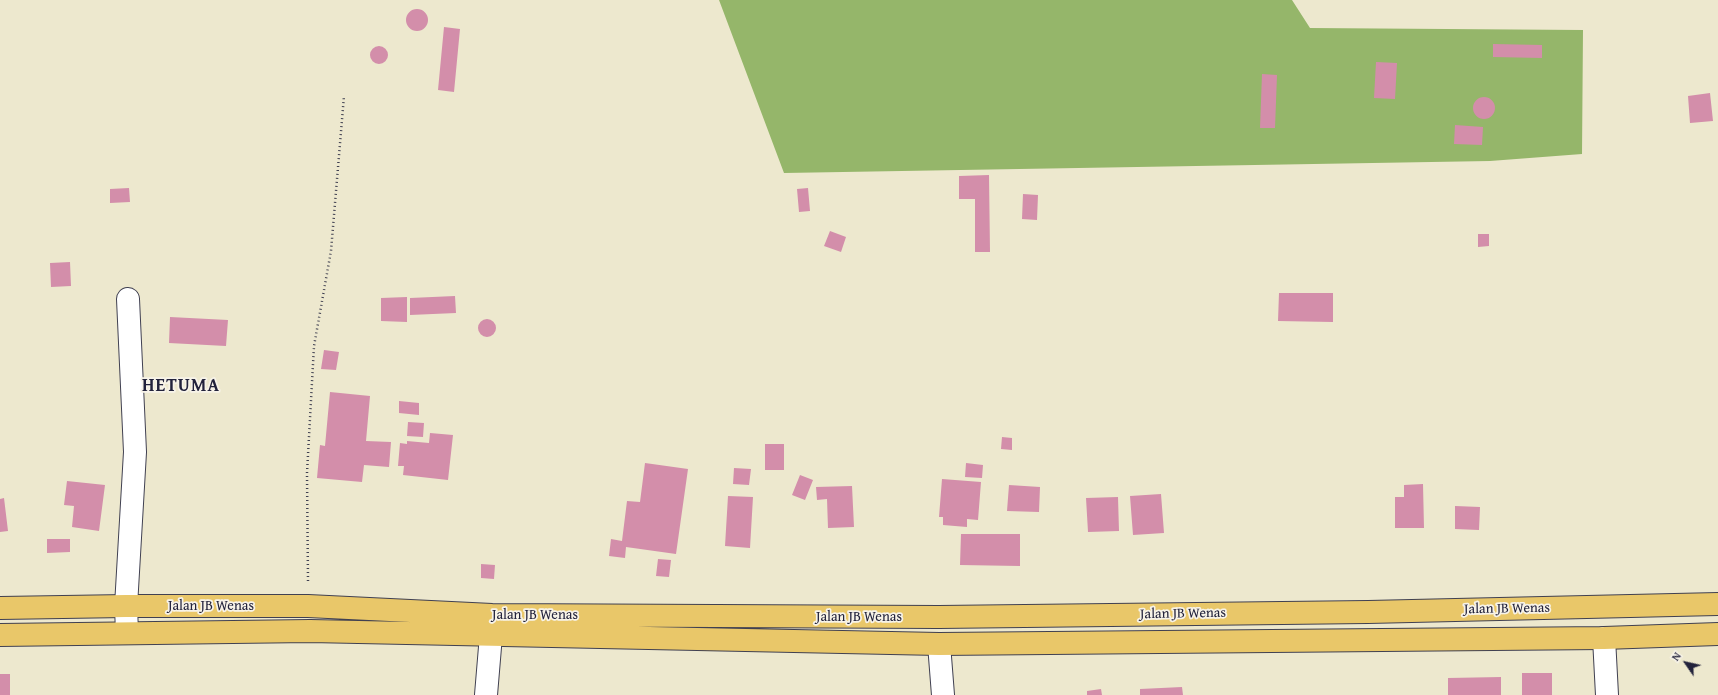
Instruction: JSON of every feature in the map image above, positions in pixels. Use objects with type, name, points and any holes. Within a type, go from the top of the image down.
[{"type":"main road","name":"Jalan JB Wenas","points":[[0,608],[308,606],[492,615],[939,617],[1368,612],[1712,604]]},
{"type":"main road","points":[[1712,604],[1713,634]]},
{"type":"main road","points":[[939,617],[939,644]]},
{"type":"main road","name":"Jalan JB Wenas","points":[[0,635],[310,631],[939,644],[1604,638],[1713,634]]},
{"type":"street","points":[[127,633],[126,606],[135,452],[128,299]]},
{"type":"street","points":[[486,695],[491,635]]},
{"type":"street","points":[[1604,638],[1607,695]]},
{"type":"street","points":[[939,644],[943,695]]},
{"type":"path","points":[[308,606],[307,473],[314,346],[331,251],[344,96]]},
{"type":"green space","points":[[719,0],[1292,0],[1310,28],[1583,30],[1582,154],[1490,161],[784,173]]},
{"type":"building","points":[[417,9],[421,10],[427,16],[427,24],[421,30],[417,31],[413,30],[407,24],[406,20],[407,16],[413,10]]},
{"type":"building","points":[[444,27],[460,29],[454,92],[438,90]]},
{"type":"building","points":[[1493,44],[1542,45],[1542,58],[1493,57]]},
{"type":"building","points":[[375,46],[383,46],[388,51],[386,62],[383,64],[375,64],[370,59],[370,51]]},
{"type":"building","points":[[1376,62],[1397,63],[1395,99],[1374,98]]},
{"type":"building","points":[[1262,74],[1277,75],[1275,128],[1260,128]]},
{"type":"building","points":[[1710,93],[1713,121],[1690,123],[1688,96]]},
{"type":"building","points":[[1484,97],[1492,100],[1495,108],[1492,116],[1484,119],[1476,116],[1473,108],[1476,100]]},
{"type":"building","points":[[1455,125],[1483,127],[1482,145],[1454,144]]},
{"type":"building","points":[[989,175],[990,252],[975,252],[975,199],[959,199],[959,176]]},
{"type":"building","points":[[129,188],[130,202],[110,203],[110,189]]},
{"type":"building","points":[[808,188],[810,211],[799,212],[797,189]]},
{"type":"building","points":[[1023,194],[1038,195],[1037,220],[1022,219]]},
{"type":"building","points":[[830,231],[846,237],[841,252],[824,246]]},
{"type":"building","points":[[1478,234],[1489,234],[1489,246],[1478,247]]},
{"type":"building","points":[[70,262],[71,286],[51,287],[50,263]]},
{"type":"building","points":[[1279,293],[1333,293],[1333,322],[1278,321]]},
{"type":"building","points":[[455,296],[456,313],[410,315],[410,298]]},
{"type":"building","points":[[407,297],[407,322],[381,321],[381,298]]},
{"type":"building","points":[[170,317],[228,320],[226,346],[169,343]]},
{"type":"building","points":[[487,319],[493,322],[496,328],[493,334],[487,337],[481,334],[478,328],[481,322]]},
{"type":"building","points":[[324,350],[339,352],[336,370],[321,369]]},
{"type":"building","points":[[330,392],[370,396],[366,441],[391,442],[389,467],[364,465],[362,482],[317,478],[320,445],[325,446]]},
{"type":"building","points":[[399,401],[419,403],[419,415],[399,413]]},
{"type":"building","points":[[408,422],[424,423],[423,437],[407,436]]},
{"type":"building","points":[[430,433],[453,435],[448,480],[403,475],[404,466],[398,466],[400,443],[407,444],[407,441],[429,443]]},
{"type":"building","points":[[1002,437],[1012,438],[1012,450],[1001,449]]},
{"type":"building","points":[[765,444],[784,444],[784,470],[765,470]]},
{"type":"building","points":[[645,463],[688,469],[676,554],[626,547],[625,558],[609,556],[611,539],[622,541],[627,501],[640,502]]},
{"type":"building","points":[[966,463],[983,465],[982,478],[965,477]]},
{"type":"building","points":[[734,468],[751,469],[749,485],[733,484]]},
{"type":"building","points":[[800,475],[813,480],[805,500],[792,495]]},
{"type":"building","points":[[942,479],[981,482],[978,520],[967,519],[967,527],[943,525],[943,517],[939,517]]},
{"type":"building","points":[[67,481],[105,485],[99,531],[72,527],[74,506],[64,505]]},
{"type":"building","points":[[1423,484],[1424,528],[1395,528],[1395,497],[1404,497],[1404,485]]},
{"type":"building","points":[[1009,485],[1040,487],[1039,512],[1007,511]]},
{"type":"building","points":[[852,486],[854,527],[828,528],[827,499],[817,500],[816,487]]},
{"type":"building","points":[[1161,494],[1164,533],[1133,535],[1130,496]]},
{"type":"building","points":[[728,496],[753,497],[750,548],[725,546]]},
{"type":"building","points":[[1118,497],[1119,531],[1088,532],[1086,498]]},
{"type":"building","points":[[4,498],[8,531],[0,532],[0,499]]},
{"type":"building","points":[[1455,506],[1480,507],[1479,530],[1455,529]]},
{"type":"building","points":[[961,534],[1020,534],[1020,566],[960,565]]},
{"type":"building","points":[[47,539],[70,539],[70,552],[47,553]]},
{"type":"building","points":[[658,559],[671,560],[669,577],[656,576]]},
{"type":"building","points":[[481,564],[495,565],[494,579],[481,578]]},
{"type":"building","points":[[1522,673],[1552,673],[1552,695],[1522,695]]},
{"type":"building","points":[[0,674],[10,674],[10,695],[0,695]]},
{"type":"building","points":[[1501,677],[1501,695],[1448,695],[1448,678]]},
{"type":"building","points":[[1182,687],[1183,695],[1140,695],[1140,689]]},
{"type":"building","points":[[1101,689],[1102,695],[1087,695],[1087,691]]},
{"type":"district","name":"HETUMA","points":[[181,386]]}]
